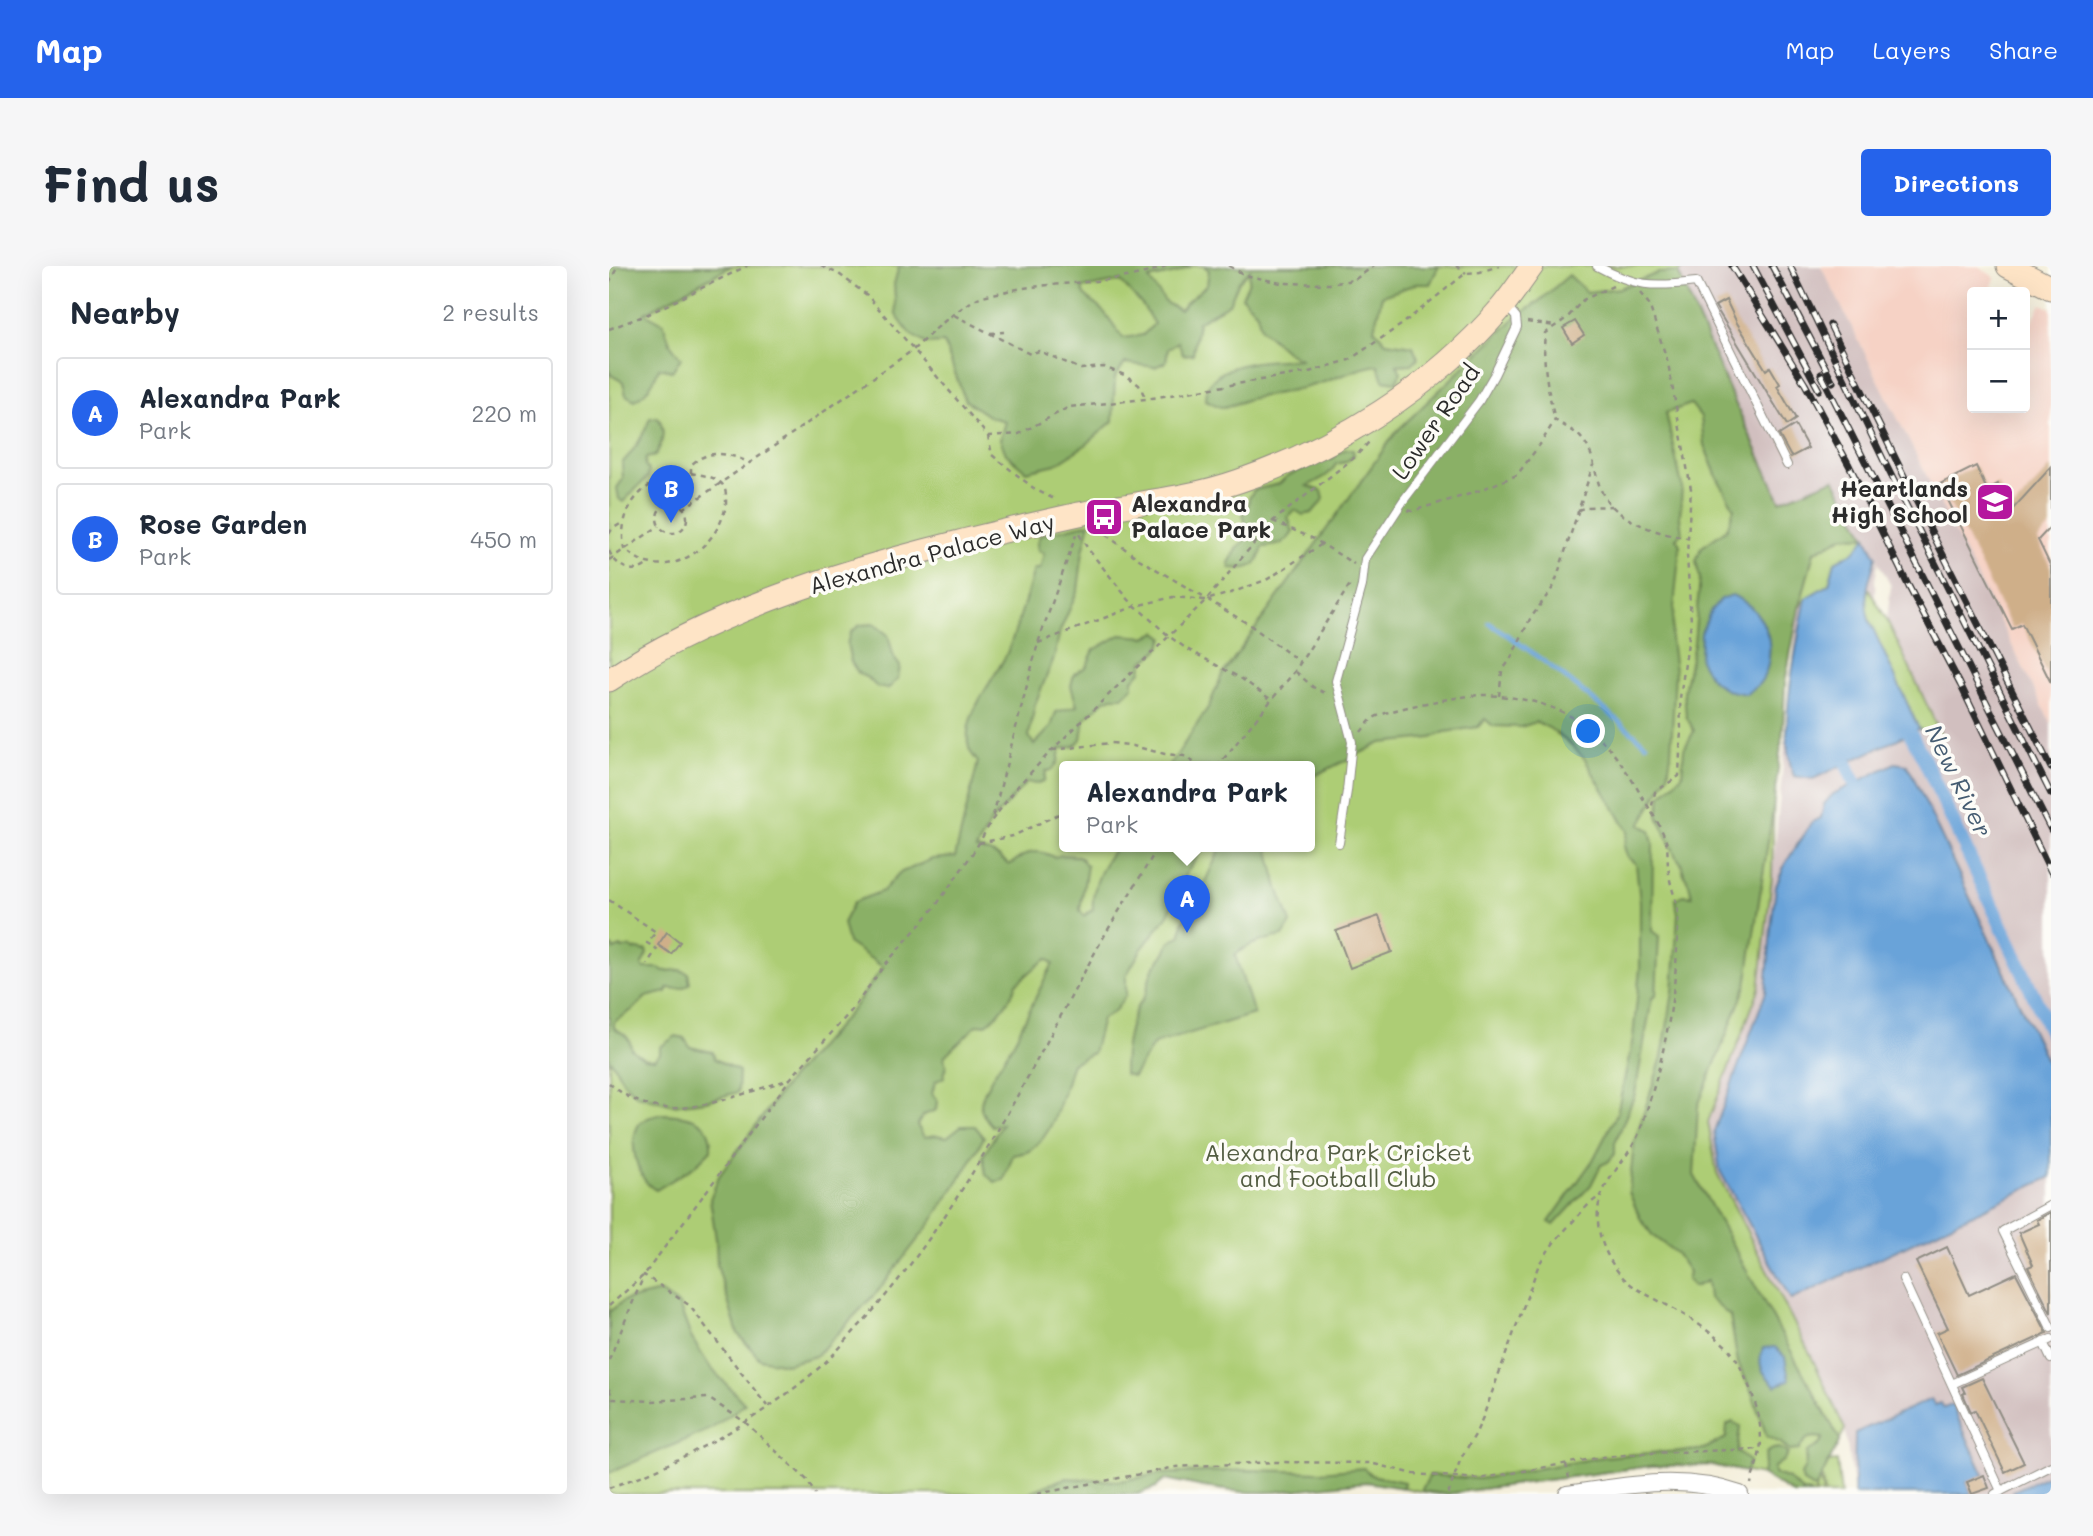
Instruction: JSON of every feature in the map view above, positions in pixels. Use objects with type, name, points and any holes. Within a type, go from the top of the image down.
[{"type":"street","name":"Alexandra Palace Way","points":[[609,680],[660,648],[710,624],[827,581],[981,537],[1083,513],[1195,493],[1238,482],[1276,467],[1311,451],[1396,402],[1447,362],[1505,303],[1532,266]]},
{"type":"street","points":[[2014,269],[2051,288]]},
{"type":"street","points":[[1567,1494],[1633,1483],[1679,1488],[1723,1488],[1740,1494]]},
{"type":"lane","points":[[1597,266],[1620,279],[1643,285],[1696,282],[1787,465]]},
{"type":"lane","name":"Lower Road","points":[[1352,742],[1336,681],[1362,586],[1365,559],[1398,509],[1479,401],[1517,327],[1516,317],[1505,303]]},
{"type":"lane","points":[[1339,843],[1352,742]]},
{"type":"lane","points":[[2051,1205],[2003,1231],[2051,1328]]},
{"type":"lane","points":[[1903,1279],[1998,1492],[2051,1466]]},
{"type":"lane","points":[[1952,1384],[2047,1340],[2049,1358]]},
{"type":"path","points":[[609,283],[618,266]]},
{"type":"path","points":[[609,329],[646,315],[747,266]]},
{"type":"path","points":[[821,266],[839,274],[867,295],[988,436],[992,455],[1037,490],[1057,500]]},
{"type":"path","points":[[683,509],[913,350],[977,298],[1062,282],[1117,279],[1166,266]]},
{"type":"path","points":[[1229,266],[1245,275],[1281,282],[1329,284],[1354,279],[1374,266]]},
{"type":"path","points":[[1456,266],[1466,273]]},
{"type":"path","points":[[988,436],[1019,435],[1069,407],[1146,399],[1309,372],[1349,360],[1401,325],[1466,273],[1499,266]]},
{"type":"path","points":[[1398,509],[1412,511],[1473,493],[1517,475],[1555,420],[1543,353],[1545,332],[1567,318],[1583,300],[1621,282]]},
{"type":"path","points":[[1631,288],[1649,304],[1668,363],[1691,489],[1687,555],[1691,622],[1681,698],[1679,776],[1655,792],[1651,811]]},
{"type":"path","points":[[954,315],[1030,354],[1039,351],[1081,369],[1104,367],[1127,376],[1139,385],[1146,399]]},
{"type":"path","points":[[1520,321],[1555,326]]},
{"type":"path","points":[[990,333],[1004,332]]},
{"type":"path","points":[[1555,420],[1582,438],[1594,463],[1601,492],[1616,511],[1629,520],[1662,534],[1688,538]]},
{"type":"path","points":[[609,1306],[645,1275],[790,1079],[852,1010],[883,967],[935,907],[1017,787],[1206,600],[1273,521],[1355,457],[1371,440]]},
{"type":"path","points":[[691,473],[691,465],[699,457],[715,453],[732,454],[750,463]]},
{"type":"path","points":[[1499,696],[1502,671],[1530,619],[1553,586],[1594,463]]},
{"type":"path","points":[[691,473],[707,476],[721,483],[727,494],[725,511],[708,543],[674,563],[649,563],[624,549],[622,523],[627,509],[639,494],[653,482],[674,474],[691,473]]},
{"type":"path","points":[[674,504],[683,509],[686,520],[681,529],[667,532],[659,526],[658,513],[666,505],[674,504]]},
{"type":"path","points":[[1578,510],[1612,506]]},
{"type":"path","points":[[1273,521],[1306,534],[1360,568]]},
{"type":"path","points":[[609,534],[622,523]]},
{"type":"path","points":[[1090,523],[1139,559],[1250,625],[1301,663]]},
{"type":"path","points":[[610,559],[659,526]]},
{"type":"path","points":[[992,820],[1038,643],[1077,531],[1129,600],[1170,637],[1242,679],[1273,701]]},
{"type":"path","points":[[1038,643],[1136,606],[1173,597],[1206,600],[1268,579],[1322,544]]},
{"type":"path","points":[[609,551],[610,559]]},
{"type":"path","points":[[610,559],[636,571],[649,563]]},
{"type":"path","points":[[1222,761],[1296,671],[1355,577]]},
{"type":"path","points":[[1296,671],[1321,692]]},
{"type":"path","points":[[1352,742],[1373,718],[1398,710],[1480,695],[1543,703],[1575,718],[1600,737],[1623,764],[1651,811],[1666,842],[1669,874],[1678,913],[1673,992],[1662,1057],[1634,1143],[1600,1196],[1599,1232],[1605,1250],[1628,1282],[1713,1335],[1738,1363],[1759,1414],[1761,1449],[1749,1494]]},
{"type":"path","points":[[1052,750],[1111,743],[1184,756],[1192,761]]},
{"type":"path","points":[[979,843],[1013,836],[1059,814]]},
{"type":"path","points":[[609,1488],[667,1465],[768,1407],[831,1356],[887,1294],[925,1245],[1003,1124],[1095,953],[1156,852]]},
{"type":"path","points":[[609,900],[656,932],[647,943],[657,950],[647,964]]},
{"type":"path","points":[[609,1083],[640,1103],[675,1109],[736,1096],[790,1079]]},
{"type":"path","points":[[1448,1494],[1483,1417],[1539,1264],[1555,1241],[1589,1204],[1600,1196]]},
{"type":"path","points":[[645,1275],[689,1305],[768,1407]]},
{"type":"path","points":[[609,1360],[645,1275]]},
{"type":"path","points":[[609,1389],[613,1399],[650,1401],[708,1398],[745,1422],[807,1480],[815,1494]]},
{"type":"path","points":[[1037,1494],[1176,1466],[1273,1462],[1370,1463],[1413,1474],[1479,1479],[1603,1457],[1649,1452],[1761,1449]]},
{"type":"shaded area","points":[[1686,266],[1821,266],[2051,723],[2051,1494],[1854,1494],[1845,1429],[1786,1305],[1717,1173],[1708,1122],[1759,989],[1796,631],[1806,570],[1819,548],[1863,534],[1878,563],[1875,599],[1887,620],[1891,586],[1834,479],[1780,501],[1678,272]]},
{"type":"shaded area","name":"Heartlands High School","points":[[1821,266],[1979,266],[1995,278],[1992,287],[1967,287],[1967,413],[2030,413],[2030,325],[2041,304],[2051,308],[2051,723]]},
{"type":"green space","name":"Alexandra Park Cricket and Football Club","points":[[609,266],[1686,266],[1678,272],[1780,501],[1772,877],[1759,989],[1708,1122],[1717,1173],[1813,1360],[1845,1429],[1829,1462],[1837,1461],[1841,1494],[1824,1494],[1822,1477],[1820,1480],[1823,1494],[1816,1494],[1815,1490],[1815,1494],[1794,1494],[1762,1475],[1711,1465],[1651,1466],[1445,1494],[1365,1482],[1285,1491],[1246,1492],[1166,1479],[1156,1487],[1137,1494],[609,1494]]},
{"type":"green space","points":[[609,266],[731,266],[645,313],[663,323],[671,345],[681,358],[672,371],[659,368],[644,394],[635,400],[626,395],[623,382],[611,375],[609,370]]},
{"type":"green space","points":[[899,266],[1192,266],[1149,279],[1166,303],[1180,310],[1207,285],[1209,270],[1203,266],[1439,266],[1430,284],[1416,284],[1382,296],[1374,329],[1386,342],[1413,346],[1418,358],[1412,364],[1397,365],[1401,372],[1396,382],[1383,380],[1378,365],[1328,381],[1229,406],[1221,407],[1206,400],[1207,387],[1227,370],[1258,362],[1300,359],[1286,351],[1261,329],[1257,313],[1242,297],[1249,282],[1250,270],[1239,281],[1229,304],[1198,322],[1193,354],[1183,355],[1178,342],[1168,349],[1166,362],[1155,367],[1125,363],[1115,377],[1113,421],[1087,444],[1056,464],[1026,471],[1006,454],[1000,439],[1005,421],[990,417],[965,400],[944,343],[927,344],[910,334],[896,315],[894,284]],"holes":[[[1120,281],[1143,306],[1154,324],[1143,335],[1123,338],[1105,313],[1084,295],[1082,288]]]},
{"type":"green space","points":[[1678,272],[1780,501],[1834,479],[1866,537],[1844,536],[1814,552],[1799,608],[1785,683],[1783,729],[1773,809],[1746,986],[1698,1106],[1694,1175],[1840,1440],[1815,1489],[1803,1482],[1801,1475],[1807,1452],[1819,1445],[1823,1438],[1808,1438],[1799,1450],[1789,1451],[1781,1443],[1767,1437],[1738,1363],[1730,1316],[1709,1298],[1707,1281],[1694,1287],[1687,1280],[1689,1272],[1676,1253],[1653,1236],[1640,1218],[1629,1192],[1634,1143],[1662,1057],[1673,992],[1678,913],[1675,899],[1683,895],[1692,896],[1681,863],[1658,816],[1661,796],[1682,775],[1684,749],[1694,731],[1686,716],[1684,691],[1694,643],[1700,578],[1696,561],[1702,547],[1727,529],[1734,508],[1704,445],[1701,417],[1691,404],[1666,413],[1682,486],[1682,533],[1676,538],[1680,545],[1671,639],[1675,671],[1671,754],[1668,775],[1640,825],[1650,830],[1653,843],[1652,931],[1659,936],[1656,996],[1652,998],[1635,1094],[1615,1143],[1615,1154],[1601,1165],[1591,1185],[1554,1225],[1549,1222],[1593,1160],[1617,1114],[1633,1038],[1640,968],[1640,902],[1636,864],[1627,857],[1624,846],[1628,831],[1584,758],[1567,741],[1536,722],[1521,727],[1493,726],[1485,719],[1478,727],[1445,732],[1431,738],[1381,743],[1315,776],[1315,761],[1173,761],[1209,706],[1222,675],[1397,431],[1516,317],[1569,275],[1587,292],[1620,288],[1658,273]]},
{"type":"green space","points":[[658,417],[663,437],[655,456],[646,458],[648,477],[623,502],[619,499],[617,488],[623,479],[622,463],[639,442],[650,418]]},
{"type":"green space","points":[[1347,449],[1353,450],[1354,455],[1346,462],[1336,464],[1327,475],[1307,486],[1322,491],[1324,499],[1312,513],[1303,515],[1295,510],[1288,517],[1293,532],[1287,540],[1263,547],[1259,559],[1248,568],[1230,568],[1229,563],[1240,545],[1256,533],[1247,527],[1243,515],[1254,490],[1279,484],[1287,476],[1325,459],[1332,460]]},
{"type":"green space","points":[[1090,523],[1078,590],[1060,631],[1054,658],[1035,704],[1029,736],[1034,745],[1051,727],[1056,712],[1077,706],[1071,686],[1074,674],[1086,667],[1094,650],[1120,635],[1146,637],[1157,632],[1164,637],[1157,651],[1143,661],[1141,671],[1133,680],[1133,687],[1123,697],[1105,700],[1084,720],[1081,739],[1075,746],[1060,749],[1058,762],[1052,770],[1046,771],[1044,781],[1035,784],[1027,782],[992,820],[976,849],[994,854],[1009,865],[1035,852],[1054,857],[1079,856],[1087,866],[1080,910],[1084,916],[1093,909],[1099,876],[1113,852],[1201,852],[1185,875],[1168,915],[1141,950],[1126,976],[1126,995],[1114,1012],[1102,1019],[1093,1053],[1072,1063],[1057,1111],[1046,1134],[1029,1151],[1013,1155],[1004,1180],[995,1182],[986,1175],[983,1156],[1002,1124],[992,1126],[982,1113],[982,1100],[989,1082],[1013,1044],[1053,964],[1047,959],[1016,984],[1009,1000],[995,1017],[986,1024],[975,1026],[944,1057],[944,1077],[935,1082],[932,1094],[937,1100],[936,1110],[924,1115],[917,1125],[924,1137],[947,1137],[961,1126],[975,1126],[984,1137],[932,1221],[878,1291],[816,1356],[786,1364],[760,1359],[738,1334],[717,1265],[710,1199],[719,1176],[790,1079],[852,1010],[883,967],[848,943],[843,923],[854,902],[883,891],[899,873],[932,859],[955,857],[978,762],[969,748],[969,723],[1007,653],[1034,569],[1040,569],[1044,553],[1038,551],[1040,535]]},
{"type":"green space","points":[[1844,536],[1866,537],[1855,551],[1835,562],[1829,584],[1806,598],[1799,608],[1814,552]]},
{"type":"green space","points":[[1868,588],[1888,622],[1943,739],[1919,729],[1869,620],[1865,605]]},
{"type":"green space","points":[[874,624],[888,635],[894,658],[900,666],[898,679],[888,689],[877,687],[859,674],[851,662],[847,643],[851,632],[860,625]]},
{"type":"green space","points":[[1219,852],[1269,852],[1278,888],[1291,923],[1283,936],[1257,943],[1235,955],[1254,1014],[1154,1044],[1133,1076],[1124,1074],[1131,1023],[1145,995],[1152,971],[1169,943],[1181,935],[1183,922]]},
{"type":"green space","points":[[612,946],[614,950],[629,947],[633,950],[646,950],[643,968],[680,970],[688,973],[690,983],[680,988],[667,988],[667,992],[646,997],[614,1022],[614,1028],[624,1034],[631,1049],[644,1058],[654,1059],[660,1053],[660,1047],[676,1036],[684,1038],[690,1047],[713,1052],[715,1059],[739,1071],[738,1092],[706,1101],[673,1105],[636,1095],[625,1083],[609,1059],[609,947]]},
{"type":"green space","points":[[662,1114],[697,1120],[708,1131],[711,1150],[695,1166],[656,1190],[640,1171],[634,1143],[640,1123]]},
{"type":"green space","points":[[660,1292],[679,1305],[691,1337],[710,1367],[745,1404],[711,1429],[609,1473],[609,1312],[623,1301]]},
{"type":"green space","points":[[1733,1422],[1740,1426],[1737,1452],[1749,1461],[1746,1472],[1711,1465],[1651,1466],[1445,1494],[1421,1491],[1430,1475],[1479,1479],[1603,1457],[1702,1450],[1726,1438],[1727,1425]]},
{"type":"green space","points":[[1780,1448],[1788,1454],[1774,1467],[1774,1474],[1787,1478],[1802,1491],[1811,1494],[1794,1494],[1762,1475],[1766,1453]]},
{"type":"green space","points":[[1364,1468],[1371,1475],[1404,1482],[1403,1488],[1366,1482],[1274,1492],[1243,1492],[1166,1479],[1156,1487],[1137,1494],[1030,1494],[1065,1478],[1119,1481],[1160,1474],[1250,1470],[1320,1472]]},
{"type":"water","points":[[1866,537],[1876,556],[1867,595],[1869,620],[1919,729],[1813,779],[1794,776],[1789,758],[1788,714],[1806,598],[1829,584],[1835,562],[1855,551]]},
{"type":"water","points":[[1732,595],[1756,612],[1766,629],[1770,648],[1763,678],[1746,694],[1726,690],[1711,679],[1700,660],[1701,633],[1711,610],[1721,599]]},
{"type":"water","points":[[1895,763],[1907,765],[1912,774],[2051,1071],[2051,1177],[1791,1300],[1720,1171],[1714,1131],[1766,992],[1776,886],[1785,864],[1812,822],[1821,818],[1824,804],[1833,794]]},
{"type":"water","points":[[1775,1347],[1785,1357],[1789,1380],[1776,1386],[1764,1373],[1760,1360],[1763,1348]]},
{"type":"water","points":[[1931,1399],[1935,1405],[1941,1403],[1944,1408],[1952,1405],[1984,1475],[1967,1482],[1972,1494],[1854,1494],[1855,1433]]},
{"type":"water","points":[[2051,1474],[2051,1494],[2015,1494],[2013,1491]]},
{"type":"building","points":[[1726,300],[1766,370],[1770,367],[1780,384],[1777,386],[1796,419],[1787,425],[1715,306]]},
{"type":"building","points":[[1575,321],[1584,335],[1572,343],[1563,328]]},
{"type":"building","points":[[1795,425],[1808,448],[1791,457],[1779,435]]},
{"type":"building","points":[[1976,466],[1987,490],[1998,484],[2011,511],[2051,467],[2051,526],[2038,540],[2051,567],[2051,683],[2022,624],[2012,629],[1940,484]]},
{"type":"building","points":[[1379,916],[1392,952],[1350,968],[1336,931]]},
{"type":"building","points":[[667,932],[680,942],[671,954],[658,945]]},
{"type":"building","points":[[2051,1212],[2051,1313],[2028,1267],[2033,1265],[2019,1233],[2039,1224],[2037,1220]]},
{"type":"building","points":[[1947,1247],[1969,1295],[2016,1273],[2047,1333],[1957,1375],[1937,1333],[1948,1328],[1916,1262]]},
{"type":"building","points":[[1982,1378],[2024,1463],[2005,1472],[1975,1410],[1971,1412],[1963,1394],[1965,1393],[1962,1387]]},
{"type":"building","points":[[1984,1475],[1989,1488],[1972,1494],[1967,1482]]},
{"type":"waterway","points":[[1489,623],[1589,696],[1646,744]]},
{"type":"waterway","name":"New River","points":[[1902,718],[1923,757],[2051,1033]]},
{"type":"waterway","points":[[1846,763],[1855,783]]},
{"type":"railway","points":[[1732,266],[1805,384],[1849,465],[2051,872]]},
{"type":"railway","points":[[1753,266],[1819,390]]},
{"type":"railway","points":[[1772,266],[1833,382]]},
{"type":"railway","points":[[1790,266],[1884,461],[2051,794]]},
{"type":"railway","points":[[1830,325],[2051,768]]},
{"type":"railway","points":[[1821,374],[2051,830]]},
{"type":"place","name":"Heartlands High School","points":[[1995,502]]},
{"type":"place","name":"Alexandra Palace Park","points":[[1104,517]]},
{"type":"place","name":"Rose Garden","points":[[671,523]]},
{"type":"place","name":"Alexandra Park","points":[[1187,933]]}]
